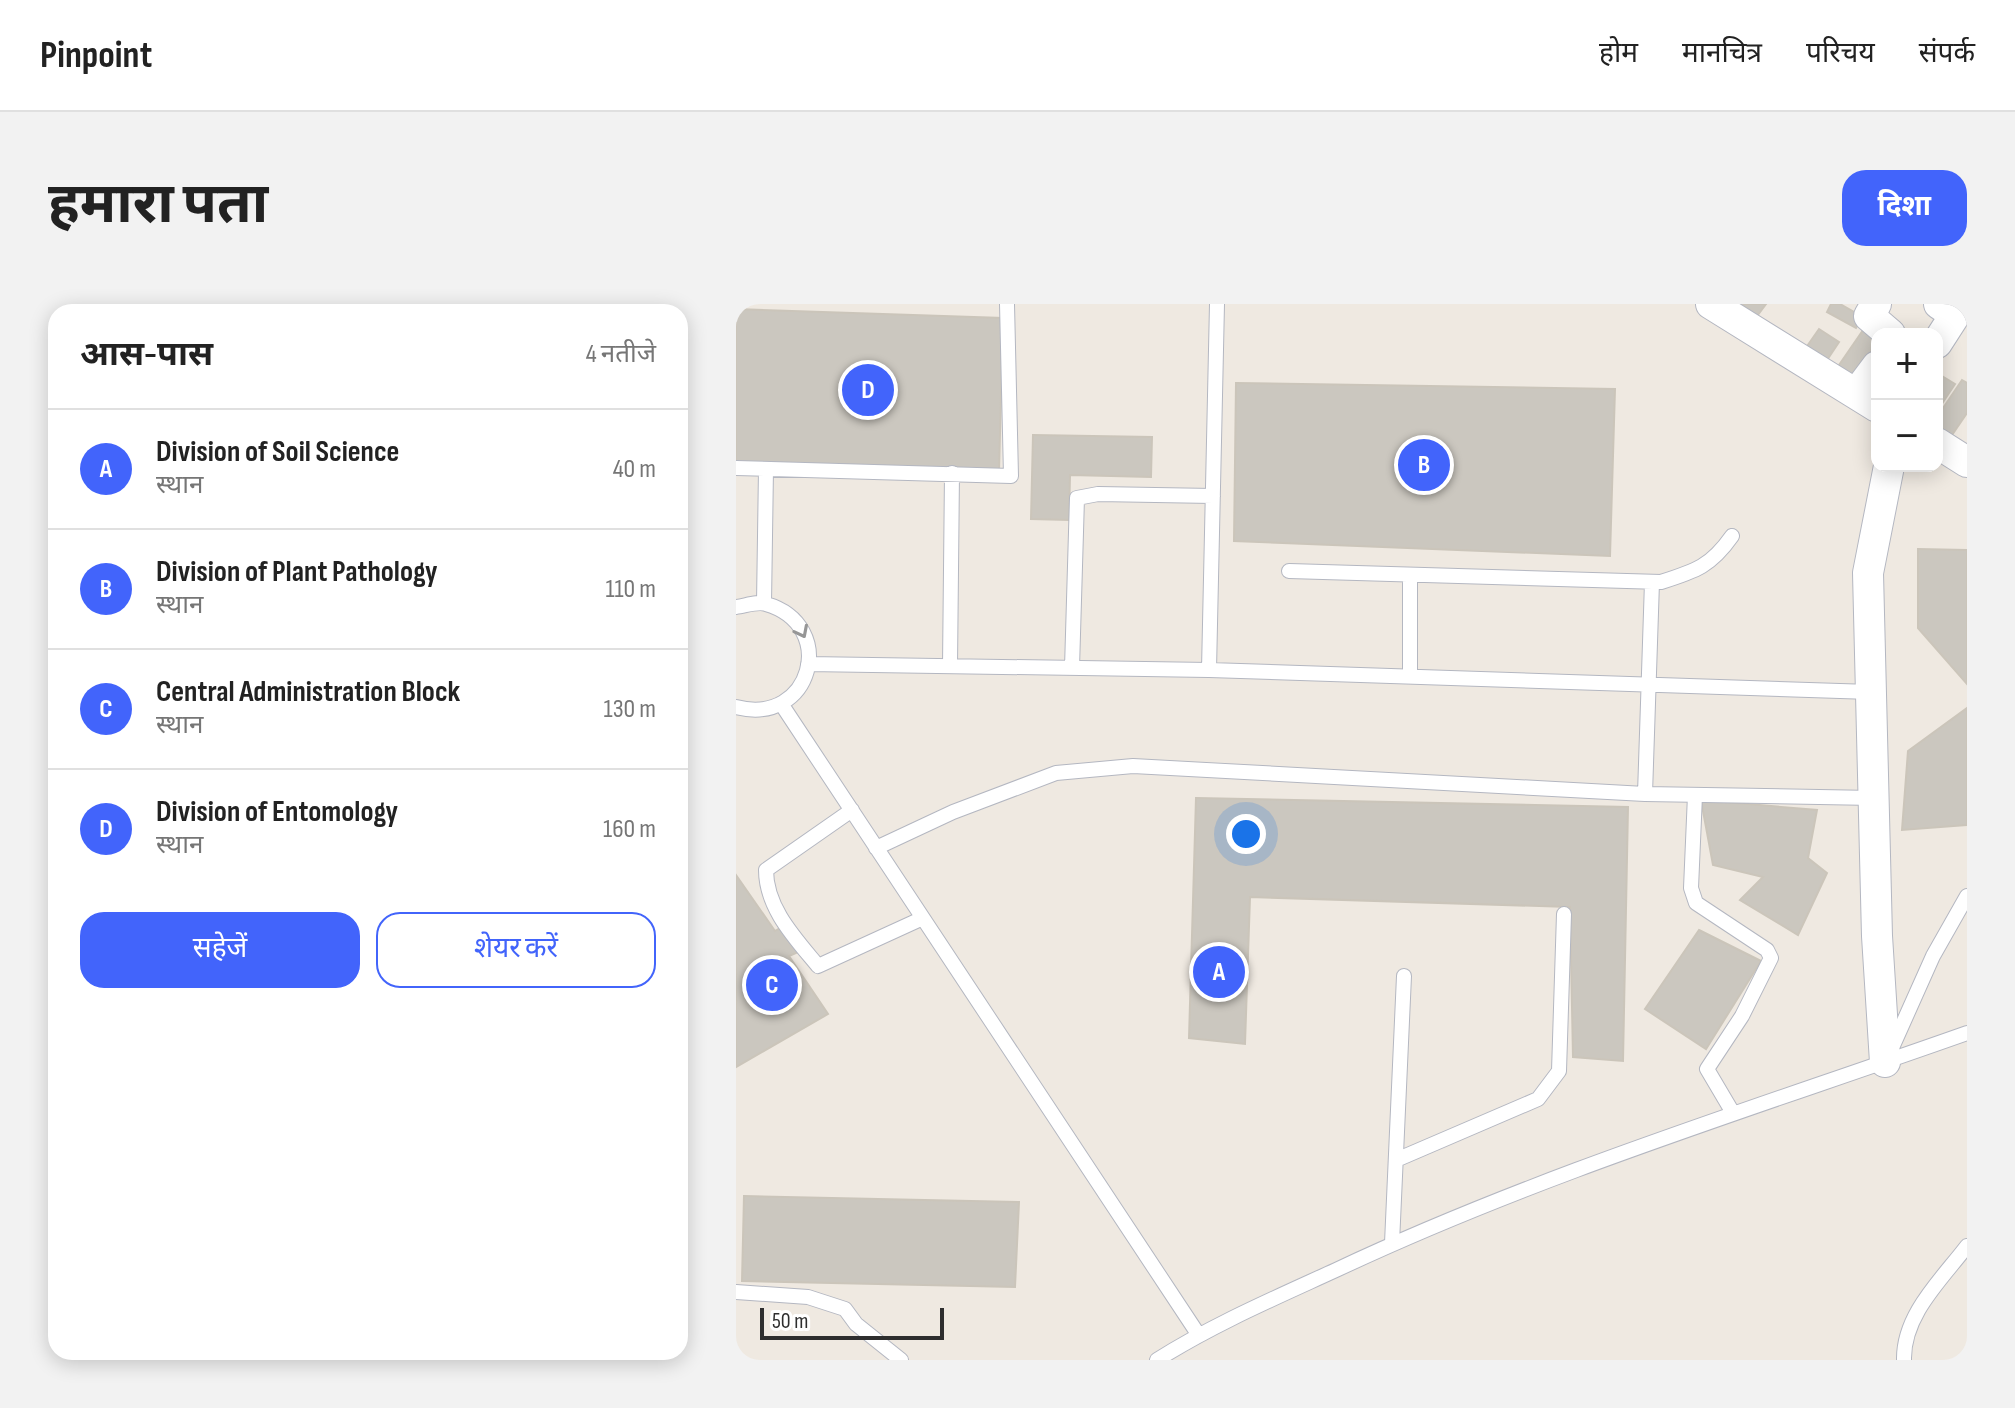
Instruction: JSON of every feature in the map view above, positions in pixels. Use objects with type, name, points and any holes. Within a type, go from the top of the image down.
[{"type":"street","points":[[1711,304],[1867,400]]},
{"type":"street","points":[[1876,304],[1869,316],[1883,328]]},
{"type":"street","points":[[1939,304],[1955,315],[1943,334]]},
{"type":"street","points":[[1943,447],[1967,462]]},
{"type":"street","points":[[1885,1062],[1877,936],[1868,573],[1888,472]]},
{"type":"lane","points":[[736,468],[1011,476],[1007,304]]},
{"type":"lane","points":[[1209,670],[1217,304]]},
{"type":"lane","points":[[764,603],[766,469]]},
{"type":"lane","points":[[950,666],[952,473]]},
{"type":"lane","points":[[1072,668],[1077,498],[1098,494],[1213,496]]},
{"type":"lane","points":[[1289,571],[1652,582],[1696,571],[1717,558],[1732,536]]},
{"type":"lane","points":[[1410,575],[1410,676]]},
{"type":"lane","points":[[1645,794],[1646,684],[1652,582]]},
{"type":"lane","points":[[736,607],[764,603],[795,618],[810,648],[805,681],[782,705],[755,712],[736,707]]},
{"type":"lane","points":[[808,664],[1209,670],[1871,692]]},
{"type":"lane","points":[[782,705],[1198,1334]]},
{"type":"lane","points":[[876,848],[953,812],[1056,773],[1133,766],[1645,794],[1874,798]]},
{"type":"lane","points":[[1695,795],[1691,888],[1696,903],[1767,950],[1771,958],[1742,1016],[1707,1069],[1733,1113]]},
{"type":"lane","points":[[852,810],[766,870],[766,882],[783,923],[818,966],[923,918]]},
{"type":"lane","points":[[1885,1062],[1933,956],[1967,896]]},
{"type":"lane","points":[[1396,1160],[1538,1099],[1559,1071],[1564,914]]},
{"type":"lane","points":[[1392,1243],[1404,976]]},
{"type":"lane","points":[[1157,1360],[1198,1334],[1392,1243],[1598,1159],[1967,1033]]},
{"type":"lane","points":[[1904,1360],[1904,1338],[1915,1314],[1967,1246]]},
{"type":"lane","points":[[736,1292],[808,1297],[845,1309],[856,1324],[901,1360]]},
{"type":"building","points":[[1741,304],[1766,304],[1757,316]]},
{"type":"building","points":[[1831,304],[1840,304],[1863,317],[1856,328],[1827,312]]},
{"type":"building","points":[[736,309],[1003,318],[999,472],[736,462]]},
{"type":"building","points":[[1868,323],[1872,328],[1871,359],[1856,381],[1837,368]]},
{"type":"building","points":[[1819,329],[1839,342],[1823,366],[1803,352]]},
{"type":"building","points":[[1943,377],[1955,384],[1943,402]]},
{"type":"building","points":[[1962,380],[1967,383],[1967,413],[1950,438],[1943,434],[1943,408]]},
{"type":"building","points":[[1236,383],[1615,389],[1610,556],[1234,541]]},
{"type":"building","points":[[1033,435],[1152,437],[1151,477],[1070,475],[1069,520],[1031,519]]},
{"type":"building","points":[[1918,549],[1967,550],[1967,684],[1918,628]]},
{"type":"building","points":[[1967,708],[1967,825],[1902,830],[1908,751]]},
{"type":"building","points":[[1196,798],[1628,807],[1623,1061],[1573,1057],[1570,907],[1250,897],[1245,1044],[1189,1038]]},
{"type":"building","points":[[1701,800],[1817,810],[1808,858],[1827,873],[1798,935],[1740,900],[1763,877],[1713,865]]},
{"type":"building","points":[[736,875],[775,931],[780,928],[798,952],[789,956],[828,1014],[736,1067]]},
{"type":"building","points":[[1699,930],[1761,961],[1706,1049],[1645,1009]]},
{"type":"building","points":[[744,1196],[1019,1202],[1015,1287],[742,1281]]},
{"type":"place","name":"Division of Entomology","points":[[868,390]]},
{"type":"place","name":"Division of Plant Pathology","points":[[1424,465]]},
{"type":"place","name":"Division of Soil Science","points":[[1219,972]]},
{"type":"place","name":"Central Administration Block","points":[[772,985]]}]
